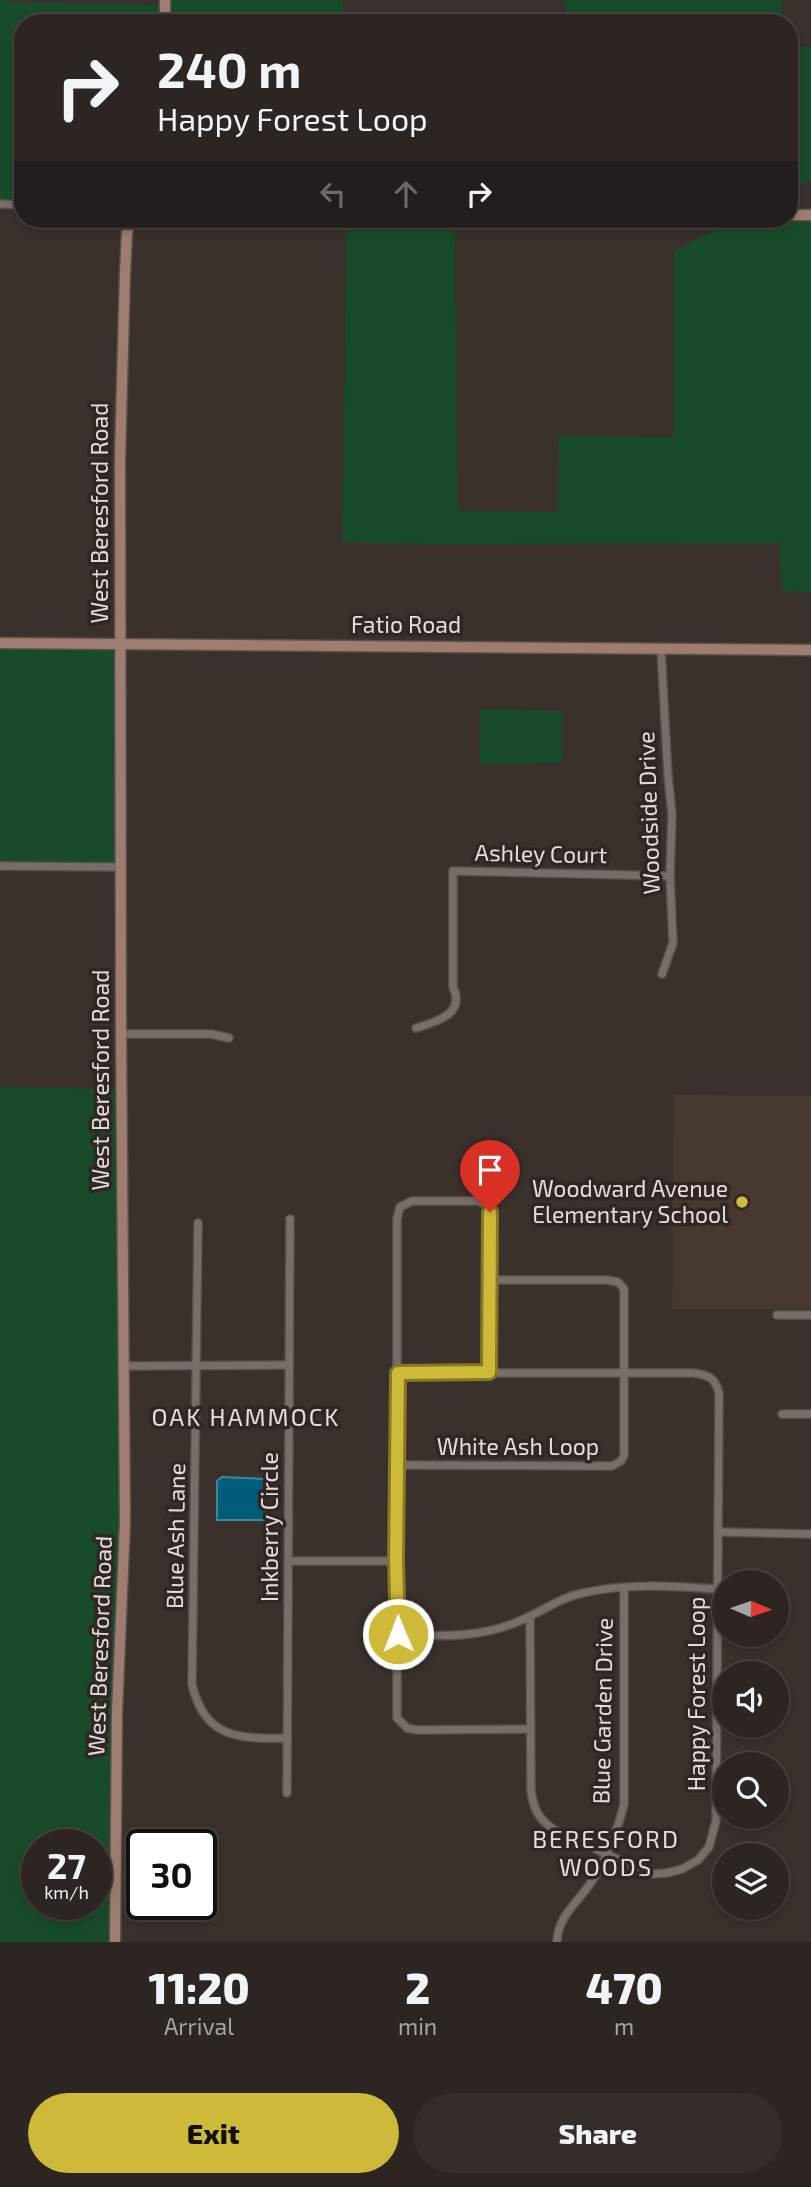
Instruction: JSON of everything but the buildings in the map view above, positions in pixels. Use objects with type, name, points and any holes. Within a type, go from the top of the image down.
[{"type":"street","name":"West Beresford Road","points":[[115,1942],[117,1713],[125,1522],[120,457],[128,228]]},
{"type":"street","name":"Fatio Road","points":[[0,643],[811,650]]},
{"type":"street","name":"Woodside Drive","points":[[661,649],[672,814],[670,876],[673,943],[662,974]]},
{"type":"street","points":[[0,866],[121,867]]},
{"type":"street","name":"Ashley Court","points":[[416,1028],[446,1017],[457,1004],[453,987],[453,871],[670,876]]},
{"type":"street","points":[[121,1034],[211,1034],[229,1038]]},
{"type":"street","points":[[489,1372],[490,1212],[484,1204],[477,1201],[412,1201],[400,1208],[397,1219],[397,1718],[407,1728],[417,1730],[530,1730]]},
{"type":"street","name":"Inkberry Circle","points":[[287,1793],[290,1219]]},
{"type":"street","name":"Blue Ash Lane","points":[[198,1223],[192,1684],[202,1713],[210,1722],[230,1734],[240,1738],[287,1738]]},
{"type":"street","name":"White Ash Loop","points":[[397,1465],[612,1466],[621,1461],[624,1455],[624,1289],[618,1282],[607,1280],[491,1280]]},
{"type":"street","points":[[777,1315],[811,1315]]},
{"type":"street","points":[[124,1366],[289,1365]]},
{"type":"street","name":"Happy Forest Loop","points":[[398,1373],[708,1375],[716,1382],[719,1393],[717,1570]]},
{"type":"street","points":[[782,1413],[811,1414]]},
{"type":"street","points":[[718,1532],[811,1534]]},
{"type":"street","points":[[289,1562],[396,1561]]},
{"type":"street","name":"Blue Garden Drive","points":[[556,1942],[561,1920],[596,1875],[618,1829],[624,1804],[624,1588]]},
{"type":"street","points":[[398,1634],[458,1636],[482,1633],[530,1616],[562,1598],[604,1589],[712,1589]]},
{"type":"street","name":"Happy Forest Loop","points":[[530,1616],[531,1791],[539,1819],[553,1829],[653,1874],[682,1869],[698,1860],[709,1847],[716,1821],[716,1647]]},
{"type":"shaded area","name":"Woodward Avenue Elementary School","points":[[674,1095],[811,1096],[811,1309],[672,1309]]},
{"type":"green space","points":[[0,0],[161,5],[160,14],[14,14],[14,201],[0,201]]},
{"type":"green space","points":[[169,0],[343,0],[343,14],[169,14]]},
{"type":"green space","points":[[565,0],[782,0],[781,14],[566,14]]},
{"type":"green space","points":[[798,47],[811,47],[811,179],[798,187]]},
{"type":"green space","points":[[798,219],[811,219],[811,592],[782,591],[779,543],[343,542],[346,228],[455,228],[457,511],[558,512],[559,436],[674,437],[674,251],[720,228],[798,228]]},
{"type":"green space","points":[[0,646],[115,648],[116,863],[0,862]]},
{"type":"green space","points":[[480,709],[563,711],[561,763],[480,764]]},
{"type":"green space","points":[[0,1087],[117,1089],[121,1522],[112,1900],[112,1829],[21,1829],[21,1920],[112,1920],[111,1942],[0,1942]]},
{"type":"water","points":[[222,1477],[264,1479],[265,1520],[217,1520],[217,1481]]},
{"type":"place","name":"Woodward Avenue Elementary School","points":[[742,1202]]},
{"type":"district","name":"OAK HAMMOCK","points":[[246,1418]]},
{"type":"district","name":"BERESFORD WOODS","points":[[606,1854]]},
{"type":"route","points":[[398,1634],[398,1373],[489,1372],[490,1212]]}]
